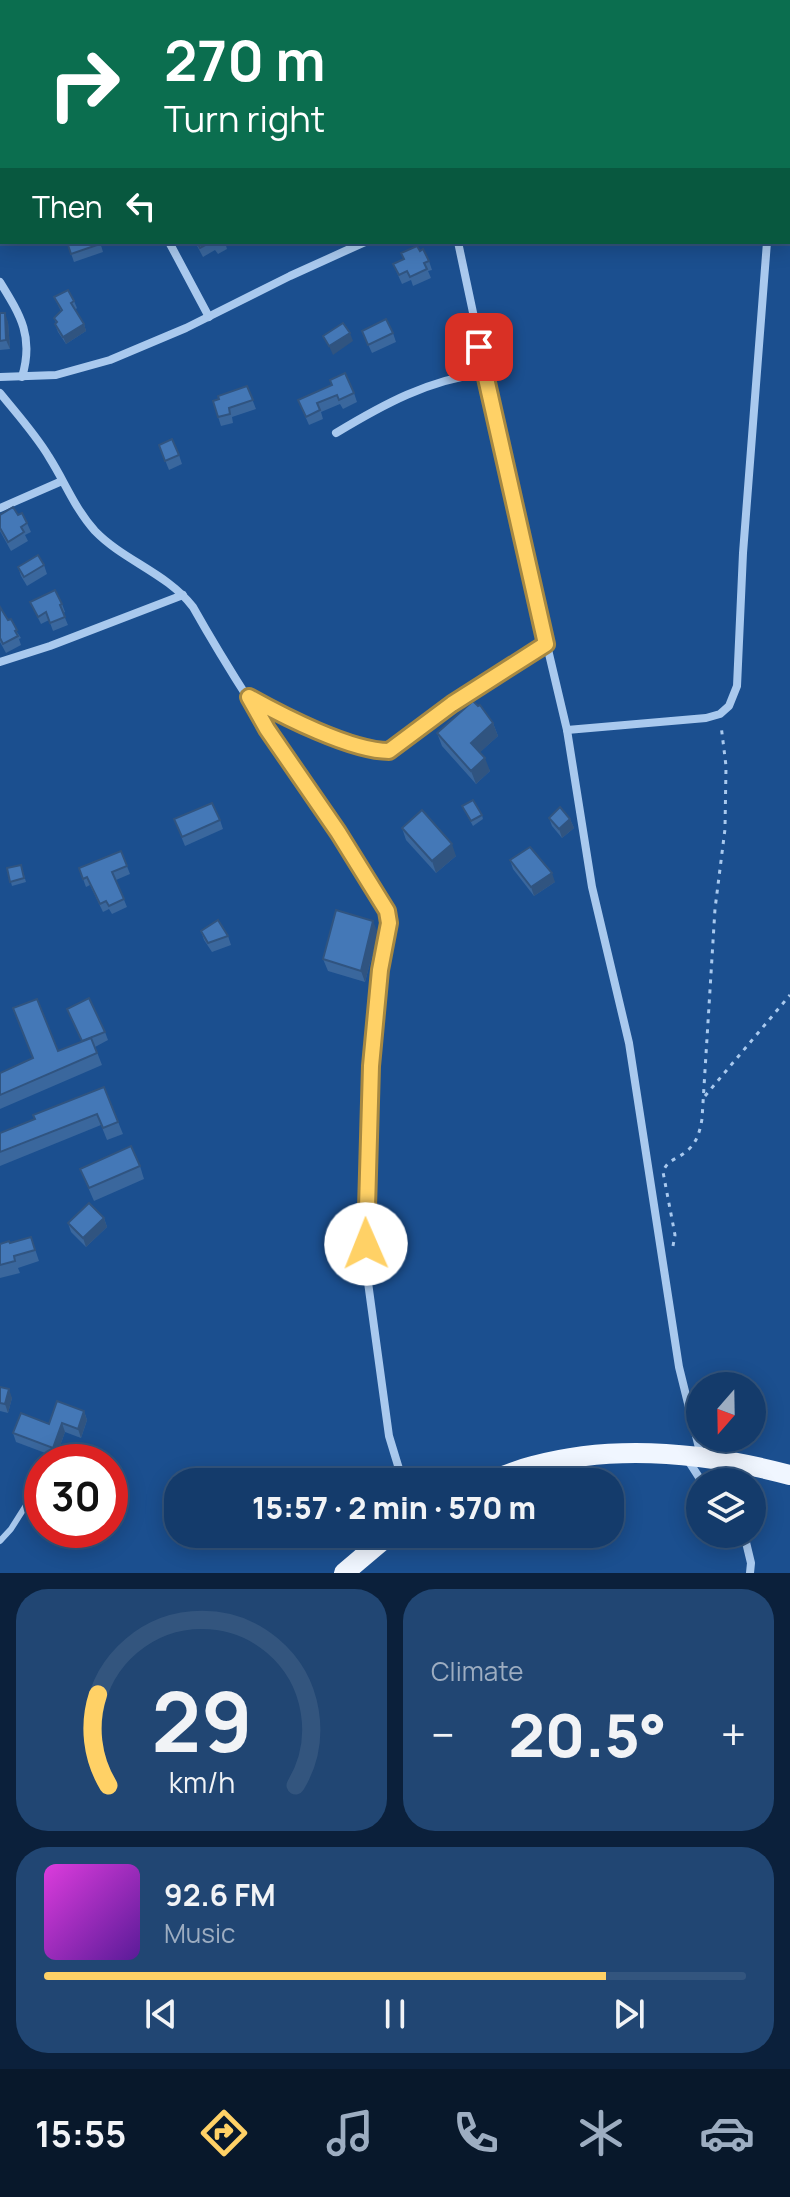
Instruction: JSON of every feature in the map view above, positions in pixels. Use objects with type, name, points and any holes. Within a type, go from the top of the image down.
[{"type":"main road","points":[[526,1468],[606,1453],[717,1458],[790,1475]]},
{"type":"main road","points":[[344,1573],[373,1548]]},
{"type":"street","points":[[170,244],[209,317]]},
{"type":"street","points":[[0,377],[56,375],[95,365],[148,345],[361,244]]},
{"type":"street","points":[[458,244],[484,373],[567,730],[592,887],[629,1043],[642,1143],[697,1468]]},
{"type":"street","points":[[567,730],[688,720],[720,714],[735,697],[767,244]]},
{"type":"street","points":[[0,282],[28,339],[29,349],[22,377]]},
{"type":"street","points":[[336,433],[388,402],[417,389],[447,379],[484,373]]},
{"type":"street","points":[[0,393],[49,457],[73,501],[98,534],[183,595],[387,911],[389,923],[380,970],[371,1066],[365,1213],[367,1275],[389,1436],[399,1468]]},
{"type":"street","points":[[0,508],[62,481]]},
{"type":"street","points":[[0,662],[183,595]]},
{"type":"street","points":[[249,697],[318,730],[366,748],[389,751],[452,704],[546,644]]},
{"type":"street","points":[[747,1548],[750,1573]]},
{"type":"lane","points":[[0,1541],[24,1508]]},
{"type":"path","points":[[663,1259],[670,1252],[675,1235],[665,1196],[663,1172],[667,1163],[689,1150],[696,1141],[702,1119],[715,909],[725,829],[726,766],[720,714]]},
{"type":"path","points":[[703,1097],[790,995]]},
{"type":"building","points":[[68,244],[100,244],[71,254]]},
{"type":"building","points":[[417,246],[420,251],[423,249],[429,261],[424,263],[427,269],[410,277],[407,271],[399,275],[393,264],[404,259],[401,253]]},
{"type":"building","points":[[68,290],[74,301],[71,303],[84,324],[63,337],[54,318],[62,310],[54,297]]},
{"type":"building","points":[[0,313],[5,313],[6,340],[0,341]]},
{"type":"building","points":[[386,319],[393,333],[368,345],[362,331]]},
{"type":"building","points":[[343,323],[350,333],[329,346],[323,336]]},
{"type":"building","points":[[345,373],[354,393],[339,400],[337,395],[317,403],[320,410],[306,417],[298,400],[332,385],[330,380]]},
{"type":"building","points":[[247,386],[253,400],[229,408],[230,414],[218,417],[213,401],[219,399],[218,396]]},
{"type":"building","points":[[172,439],[179,455],[165,461],[159,445]]},
{"type":"building","points":[[13,507],[18,515],[22,513],[27,523],[21,527],[24,532],[8,542],[0,528],[0,515]]},
{"type":"building","points":[[38,555],[44,565],[24,577],[18,567]]},
{"type":"building","points":[[55,590],[65,617],[50,623],[46,612],[38,617],[30,602]]},
{"type":"building","points":[[0,607],[8,620],[11,619],[18,636],[3,644],[0,638]]},
{"type":"building","points":[[473,701],[480,705],[493,723],[471,743],[485,758],[471,771],[437,733]]},
{"type":"building","points":[[473,800],[482,815],[471,821],[462,806]]},
{"type":"building","points":[[212,803],[220,820],[182,837],[174,819]]},
{"type":"building","points":[[560,807],[570,819],[559,829],[549,818]]},
{"type":"building","points":[[422,810],[452,844],[432,861],[402,828]]},
{"type":"building","points":[[530,847],[552,873],[531,887],[510,860]]},
{"type":"building","points":[[121,851],[127,866],[112,872],[124,899],[109,906],[106,901],[100,904],[79,868]]},
{"type":"building","points":[[21,865],[24,878],[10,882],[7,868]]},
{"type":"building","points":[[336,910],[373,921],[361,971],[323,959]]},
{"type":"building","points":[[218,920],[228,936],[208,943],[201,931]]},
{"type":"building","points":[[89,998],[105,1032],[82,1041],[67,1009]]},
{"type":"building","points":[[37,999],[58,1051],[91,1038],[97,1053],[0,1095],[0,1073],[33,1058],[13,1008]]},
{"type":"building","points":[[104,1087],[118,1122],[103,1128],[97,1114],[0,1152],[0,1133],[35,1119],[33,1115]]},
{"type":"building","points":[[131,1146],[140,1166],[89,1188],[80,1169]]},
{"type":"building","points":[[89,1203],[104,1218],[83,1238],[68,1223]]},
{"type":"building","points":[[31,1237],[35,1250],[14,1256],[15,1261],[0,1265],[0,1244]]},
{"type":"building","points":[[0,1387],[9,1389],[5,1404],[0,1403]]},
{"type":"building","points":[[57,1401],[84,1411],[78,1429],[62,1423],[54,1444],[42,1444],[13,1433],[21,1413],[49,1424]]},
{"type":"route","points":[[366,1244],[371,1066],[380,970],[389,923],[387,911],[249,697],[318,730],[366,748],[389,751],[452,704],[546,644],[479,347]]}]
